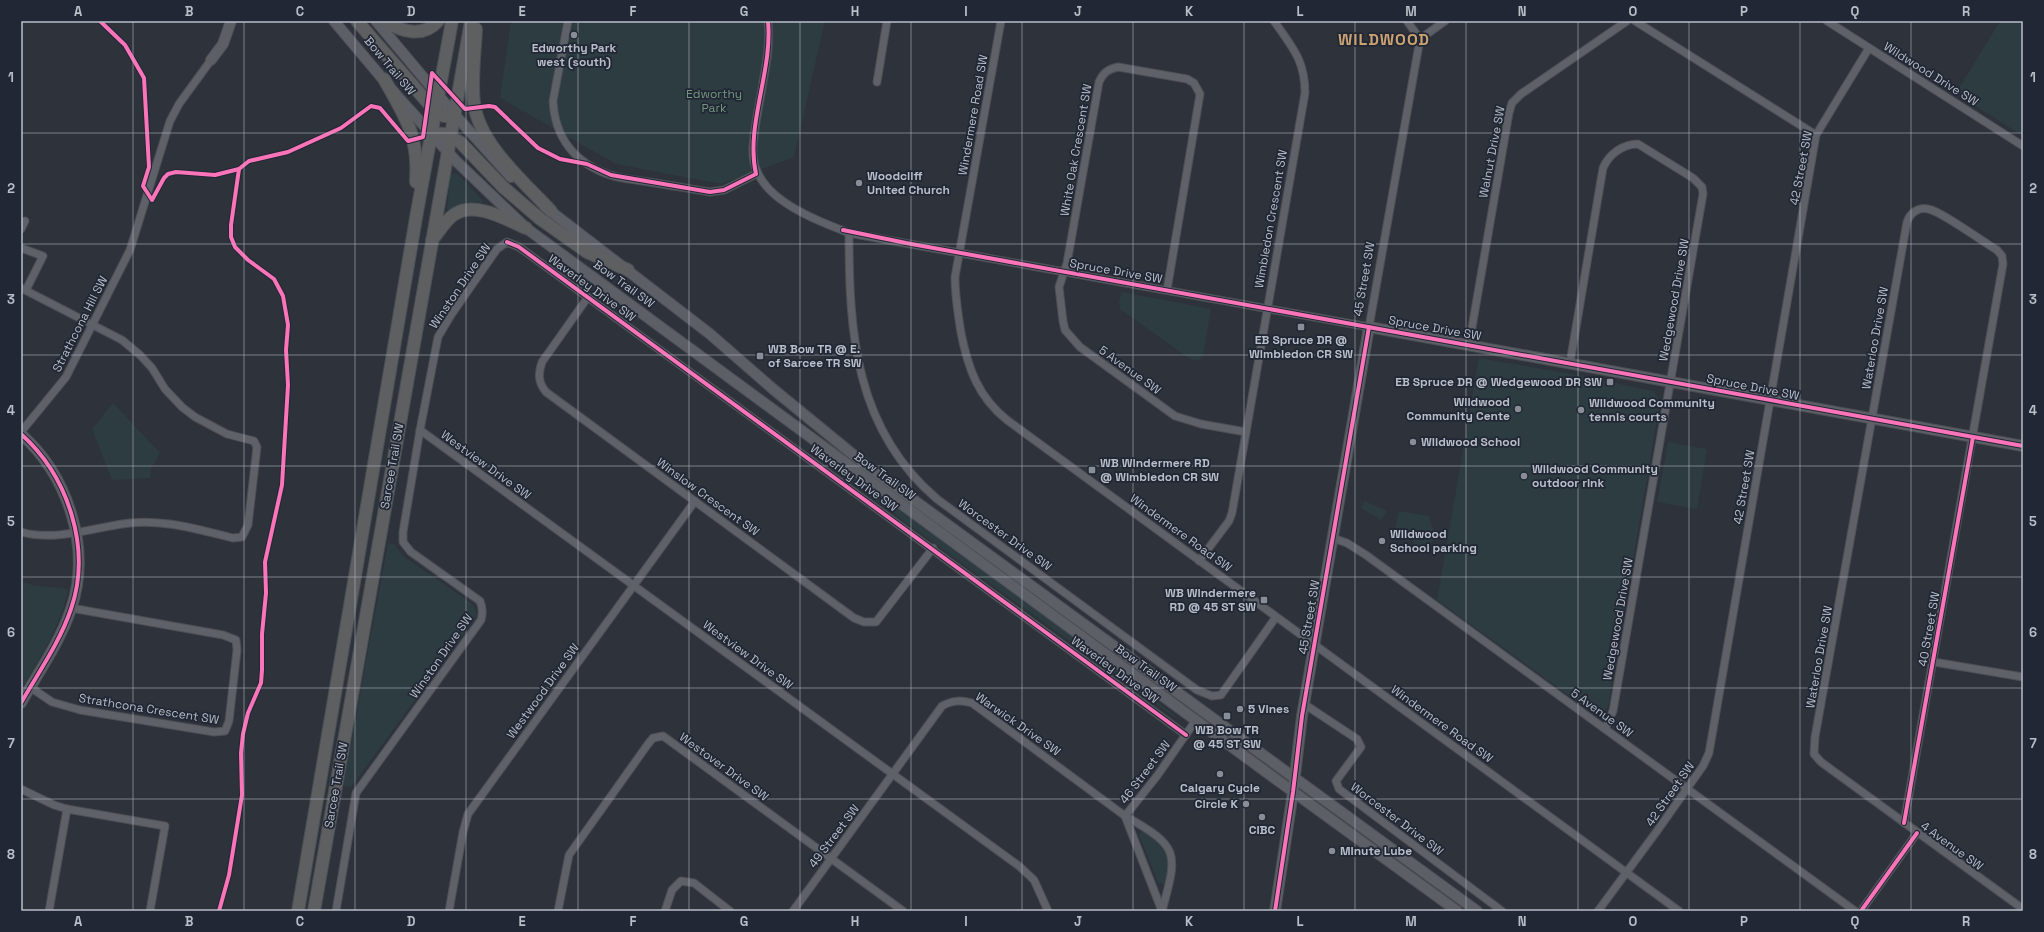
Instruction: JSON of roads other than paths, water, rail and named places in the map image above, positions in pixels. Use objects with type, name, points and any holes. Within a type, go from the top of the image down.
[{"type":"highway","points":[[357,21],[435,111],[442,116],[449,117],[454,114]]},
{"type":"highway","points":[[385,21],[401,30],[415,32],[429,29],[438,21]]},
{"type":"highway","name":"Sarcee Trail SW","points":[[298,911],[417,212],[452,21]]},
{"type":"highway","name":"Sarcee Trail SW","points":[[314,911],[471,21]]},
{"type":"highway","points":[[476,21],[473,85],[475,108],[480,124],[497,151],[551,211]]},
{"type":"highway","points":[[384,79],[413,134],[417,155],[415,203],[417,212]]},
{"type":"highway","points":[[431,133],[450,137],[460,142],[503,187],[539,218],[587,252],[628,270]]},
{"type":"highway","points":[[432,241],[455,214],[470,210],[495,215],[526,228]]},
{"type":"main road","points":[[211,60],[226,21]]},
{"type":"main road","points":[[211,60],[223,44],[231,21]]},
{"type":"main road","name":"Bow Trail SW","points":[[334,21],[431,133],[526,228],[1457,911]]},
{"type":"main road","name":"Bow Trail SW","points":[[376,21],[454,114],[514,181],[551,211],[710,334],[773,389],[889,482],[1295,776],[1477,911]]},
{"type":"main road","name":"Spruce Drive SW","points":[[1369,326],[1771,401],[2023,446]]},
{"type":"main road","name":"45 Street SW","points":[[1276,911],[1304,704],[1369,326]]},
{"type":"main road","points":[[760,400],[770,398],[773,389]]},
{"type":"main road","points":[[21,433],[42,456],[55,476],[69,505],[75,533],[78,561],[71,608],[60,634],[21,703]]},
{"type":"street","points":[[568,21],[553,101],[553,112],[556,125],[567,145],[586,164],[611,175],[710,192],[724,190],[756,174],[753,148],[770,41],[768,21]]},
{"type":"street","points":[[877,82],[888,21]]},
{"type":"street","name":"Windermere Road SW","points":[[1001,21],[955,277],[956,306],[969,368],[976,386],[988,402],[1007,420],[1679,911]]},
{"type":"street","name":"Wimbledon Crescent SW","points":[[1199,560],[1229,521],[1232,513],[1266,308],[1305,93],[1305,80],[1300,59],[1274,21]]},
{"type":"street","points":[[1407,21],[1420,39],[1445,21]]},
{"type":"street","name":"Walnut Drive SW","points":[[1469,345],[1512,103],[1521,94],[1627,21]]},
{"type":"street","points":[[1635,21],[1816,135]]},
{"type":"street","name":"Wildwood Drive SW","points":[[1827,21],[2023,146]]},
{"type":"street","name":"45 Street SW","points":[[1369,326],[1420,39]]},
{"type":"street","name":"42 Street SW","points":[[1598,911],[1706,762],[1711,747],[1816,135],[1869,48]]},
{"type":"street","name":"Strathcona Hill SW","points":[[21,433],[66,377],[93,324],[130,250],[170,121],[179,104],[211,60]]},
{"type":"street","name":"White Oak Crescent SW","points":[[1064,272],[1098,82],[1102,75],[1108,70],[1118,67],[1187,79],[1194,83],[1200,100],[1167,290]]},
{"type":"street","name":"Wedgewood Drive SW","points":[[1570,363],[1603,168],[1608,158],[1620,149],[1628,145],[1638,144],[1693,178],[1702,187],[1703,194],[1613,711],[1605,729]]},
{"type":"street","name":"Spruce Drive SW","points":[[756,174],[774,194],[794,209],[820,222],[849,233],[1369,326]]},
{"type":"street","name":"Waterloo Drive SW","points":[[1814,754],[1815,737],[1907,222],[1910,215],[1917,210],[1929,209],[1997,250],[2003,260],[1973,438]]},
{"type":"street","points":[[21,229],[24,221]]},
{"type":"street","name":"Worcester Drive SW","points":[[849,233],[851,317],[864,384],[872,412],[889,445],[918,483],[937,499],[1197,690],[1212,696],[1221,695],[1276,617]]},
{"type":"street","name":"Waverley Drive SW","points":[[507,242],[519,247],[588,297],[933,548],[1186,735]]},
{"type":"street","name":"Winston Drive SW","points":[[336,911],[356,793],[481,620],[483,614],[480,601],[411,552],[404,542],[403,532],[420,430],[438,337],[451,315],[497,249],[507,242]]},
{"type":"street","points":[[21,248],[43,256],[23,289],[122,340],[140,355],[152,368],[165,389],[194,417],[227,434],[250,438],[254,441],[257,447],[248,526],[242,536],[233,538],[157,522],[131,523],[75,533],[34,536],[21,532]]},
{"type":"street","name":"5 Avenue SW","points":[[1064,272],[1059,287],[1063,321],[1065,330],[1080,347],[1175,416],[1201,424],[1246,432]]},
{"type":"street","name":"Winslow Crescent SW","points":[[588,297],[542,362],[539,371],[540,384],[546,392],[854,618],[864,622],[876,622],[933,548]]},
{"type":"street","name":"Westview Drive SW","points":[[420,430],[1024,870],[1038,888],[1048,911]]},
{"type":"street","name":"40 Street SW","points":[[1904,823],[1973,438]]},
{"type":"street","name":"Westwood Drive SW","points":[[449,911],[468,814],[695,501]]},
{"type":"street","name":"5 Avenue SW","points":[[1333,538],[1348,543],[1366,555],[1854,911]]},
{"type":"street","name":"Strathcona Crescent SW","points":[[30,688],[52,702],[80,710],[214,732],[225,731],[229,721],[237,650],[236,640],[223,635],[71,608]]},
{"type":"street","points":[[1934,662],[2023,677]]},
{"type":"street","name":"Warwick Drive SW","points":[[892,774],[942,706],[951,701],[963,700],[972,703],[1125,816],[1146,827],[1164,841],[1170,850],[1172,865],[1162,911]]},
{"type":"street","name":"Worcester Drive SW","points":[[1304,704],[1357,739],[1360,747],[1336,781],[1339,790],[1502,911]]},
{"type":"street","name":"46 Street SW","points":[[1125,816],[1196,720]]},
{"type":"street","name":"Westover Drive SW","points":[[558,911],[569,855],[653,738],[663,736],[903,911]]},
{"type":"street","name":"4 Avenue SW","points":[[1814,754],[1821,762],[2023,909]]},
{"type":"street","name":"49 Street SW","points":[[792,911],[892,774]]},
{"type":"street","points":[[21,789],[54,805],[67,809],[165,826],[150,911]]},
{"type":"street","points":[[49,911],[67,809]]},
{"type":"street","name":"Warwick Drive SW","points":[[1125,816],[1162,911]]},
{"type":"street","points":[[1861,911],[1917,833]]},
{"type":"street","points":[[665,911],[672,890],[681,881],[694,883],[730,911]]},
{"type":"place","name":"Edworthy Park west (south)","points":[[574,35]]},
{"type":"place","name":"Woodcliff United Church","points":[[859,183]]},
{"type":"place","name":"EB Spruce DR @ Wimbledon CR SW","points":[[1301,327]]},
{"type":"place","name":"WB Bow TR @ E. of Sarcee TR SW","points":[[760,356]]},
{"type":"place","name":"EB Spruce DR @ Wedgewood DR SW","points":[[1610,382]]},
{"type":"place","name":"Wildwood Community Cente","points":[[1518,409]]},
{"type":"place","name":"Wildwood Community tennis courts","points":[[1581,410]]},
{"type":"place","name":"Wildwood School","points":[[1413,442]]},
{"type":"place","name":"WB Windermere RD @ Wimbledon CR SW","points":[[1092,470]]},
{"type":"place","name":"Wildwood Community outdoor rink","points":[[1524,476]]},
{"type":"place","name":"Wildwood School parking","points":[[1382,541]]},
{"type":"place","name":"WB Windermere RD @ 45 ST SW","points":[[1264,600]]},
{"type":"place","name":"5 Vines","points":[[1240,709]]},
{"type":"place","name":"WB Bow TR @ 45 ST SW","points":[[1227,716]]},
{"type":"place","name":"Calgary Cycle","points":[[1220,774]]},
{"type":"place","name":"Circle K","points":[[1246,804]]},
{"type":"place","name":"CIBC","points":[[1262,817]]},
{"type":"place","name":"Minute Lube","points":[[1332,851]]},
{"type":"district","name":"WILDWOOD","points":[[1384,39]]},
{"type":"park label","name":"Edworthy Park","points":[[714,101]]}]
